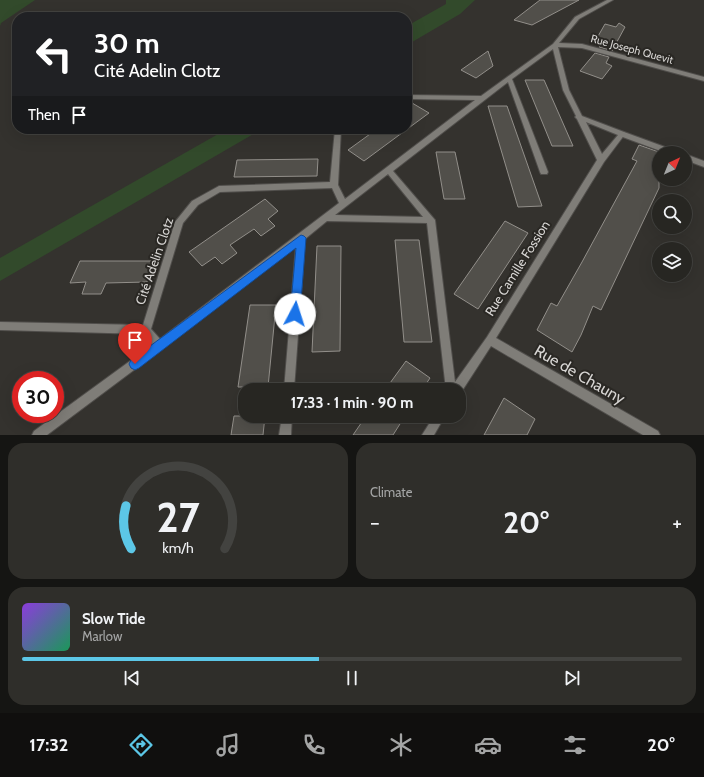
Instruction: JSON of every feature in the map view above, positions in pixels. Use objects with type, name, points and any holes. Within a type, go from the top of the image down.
[{"type":"street","points":[[38,435],[159,346],[328,218],[482,98],[555,46],[577,18],[611,0]]},
{"type":"street","points":[[555,46],[566,90],[578,117],[601,160]]},
{"type":"street","name":"Rue Joseph Quevit","points":[[555,46],[582,46],[704,79]]},
{"type":"street","points":[[509,78],[544,172]]},
{"type":"street","points":[[412,97],[482,98]]},
{"type":"street","points":[[578,117],[654,146]]},
{"type":"street","points":[[338,134],[334,185],[344,205]]},
{"type":"street","name":"Rue Camille Fossion","points":[[461,383],[490,340],[601,160],[622,134]]},
{"type":"street","points":[[692,160],[704,164]]},
{"type":"street","points":[[388,170],[431,220],[450,383]]},
{"type":"street","name":"Cité Adelin Clotz","points":[[146,330],[179,222],[196,203],[219,189],[334,185]]},
{"type":"street","points":[[328,218],[431,220]]},
{"type":"street","points":[[290,383],[301,238]]},
{"type":"street","points":[[0,326],[146,330],[159,346]]},
{"type":"street","name":"Rue de Chauny","points":[[490,340],[654,435]]},
{"type":"street","points":[[285,435],[286,423]]},
{"type":"street","points":[[428,435],[436,423]]},
{"type":"green space","points":[[0,0],[35,0],[17,12],[12,12],[12,16],[1,23],[0,26]]},
{"type":"green space","points":[[446,0],[475,0],[460,14],[412,42],[412,23],[446,4]]},
{"type":"green space","points":[[218,134],[253,134],[0,281],[0,258]]},
{"type":"building","points":[[540,0],[579,0],[532,25],[514,20]]},
{"type":"building","points":[[619,23],[625,27],[612,51],[599,47],[605,41],[597,38],[605,24],[616,27]]},
{"type":"building","points":[[488,51],[493,66],[476,78],[461,70]]},
{"type":"building","points":[[595,53],[609,57],[606,63],[612,66],[602,79],[580,71]]},
{"type":"building","points":[[525,80],[544,80],[573,146],[552,146]]},
{"type":"building","points":[[412,103],[429,113],[412,126]]},
{"type":"building","points":[[488,106],[507,106],[542,206],[518,207]]},
{"type":"building","points":[[370,134],[401,134],[364,161],[348,150]]},
{"type":"building","points":[[639,145],[652,150],[652,186],[659,186],[659,188],[656,194],[652,194],[652,203],[601,310],[593,306],[572,352],[537,330],[551,303],[557,306],[582,262],[637,161],[632,159]]},
{"type":"building","points":[[436,152],[455,152],[465,199],[444,199]]},
{"type":"building","points":[[318,159],[317,176],[234,177],[237,160]]},
{"type":"building","points":[[265,199],[278,211],[268,219],[275,226],[261,236],[254,229],[230,245],[237,253],[222,264],[215,257],[202,266],[189,252]]},
{"type":"building","points":[[505,221],[528,233],[478,309],[454,294]]},
{"type":"building","points":[[395,240],[419,240],[432,342],[404,342]]},
{"type":"building","points":[[317,246],[341,246],[340,351],[312,352]]},
{"type":"building","points":[[80,261],[153,261],[147,282],[106,283],[101,294],[82,294],[86,282],[70,283]]},
{"type":"building","points":[[250,305],[276,305],[268,383],[239,383]]},
{"type":"building","points":[[406,361],[430,378],[427,383],[390,383]]},
{"type":"building","points":[[504,398],[535,419],[527,435],[484,435]]},
{"type":"building","points":[[234,416],[238,416],[238,423],[264,423],[263,435],[231,435]]},
{"type":"building","points":[[361,423],[401,423],[393,435],[353,435]]},
{"type":"route","points":[[135,364],[301,238],[295,314]]}]
